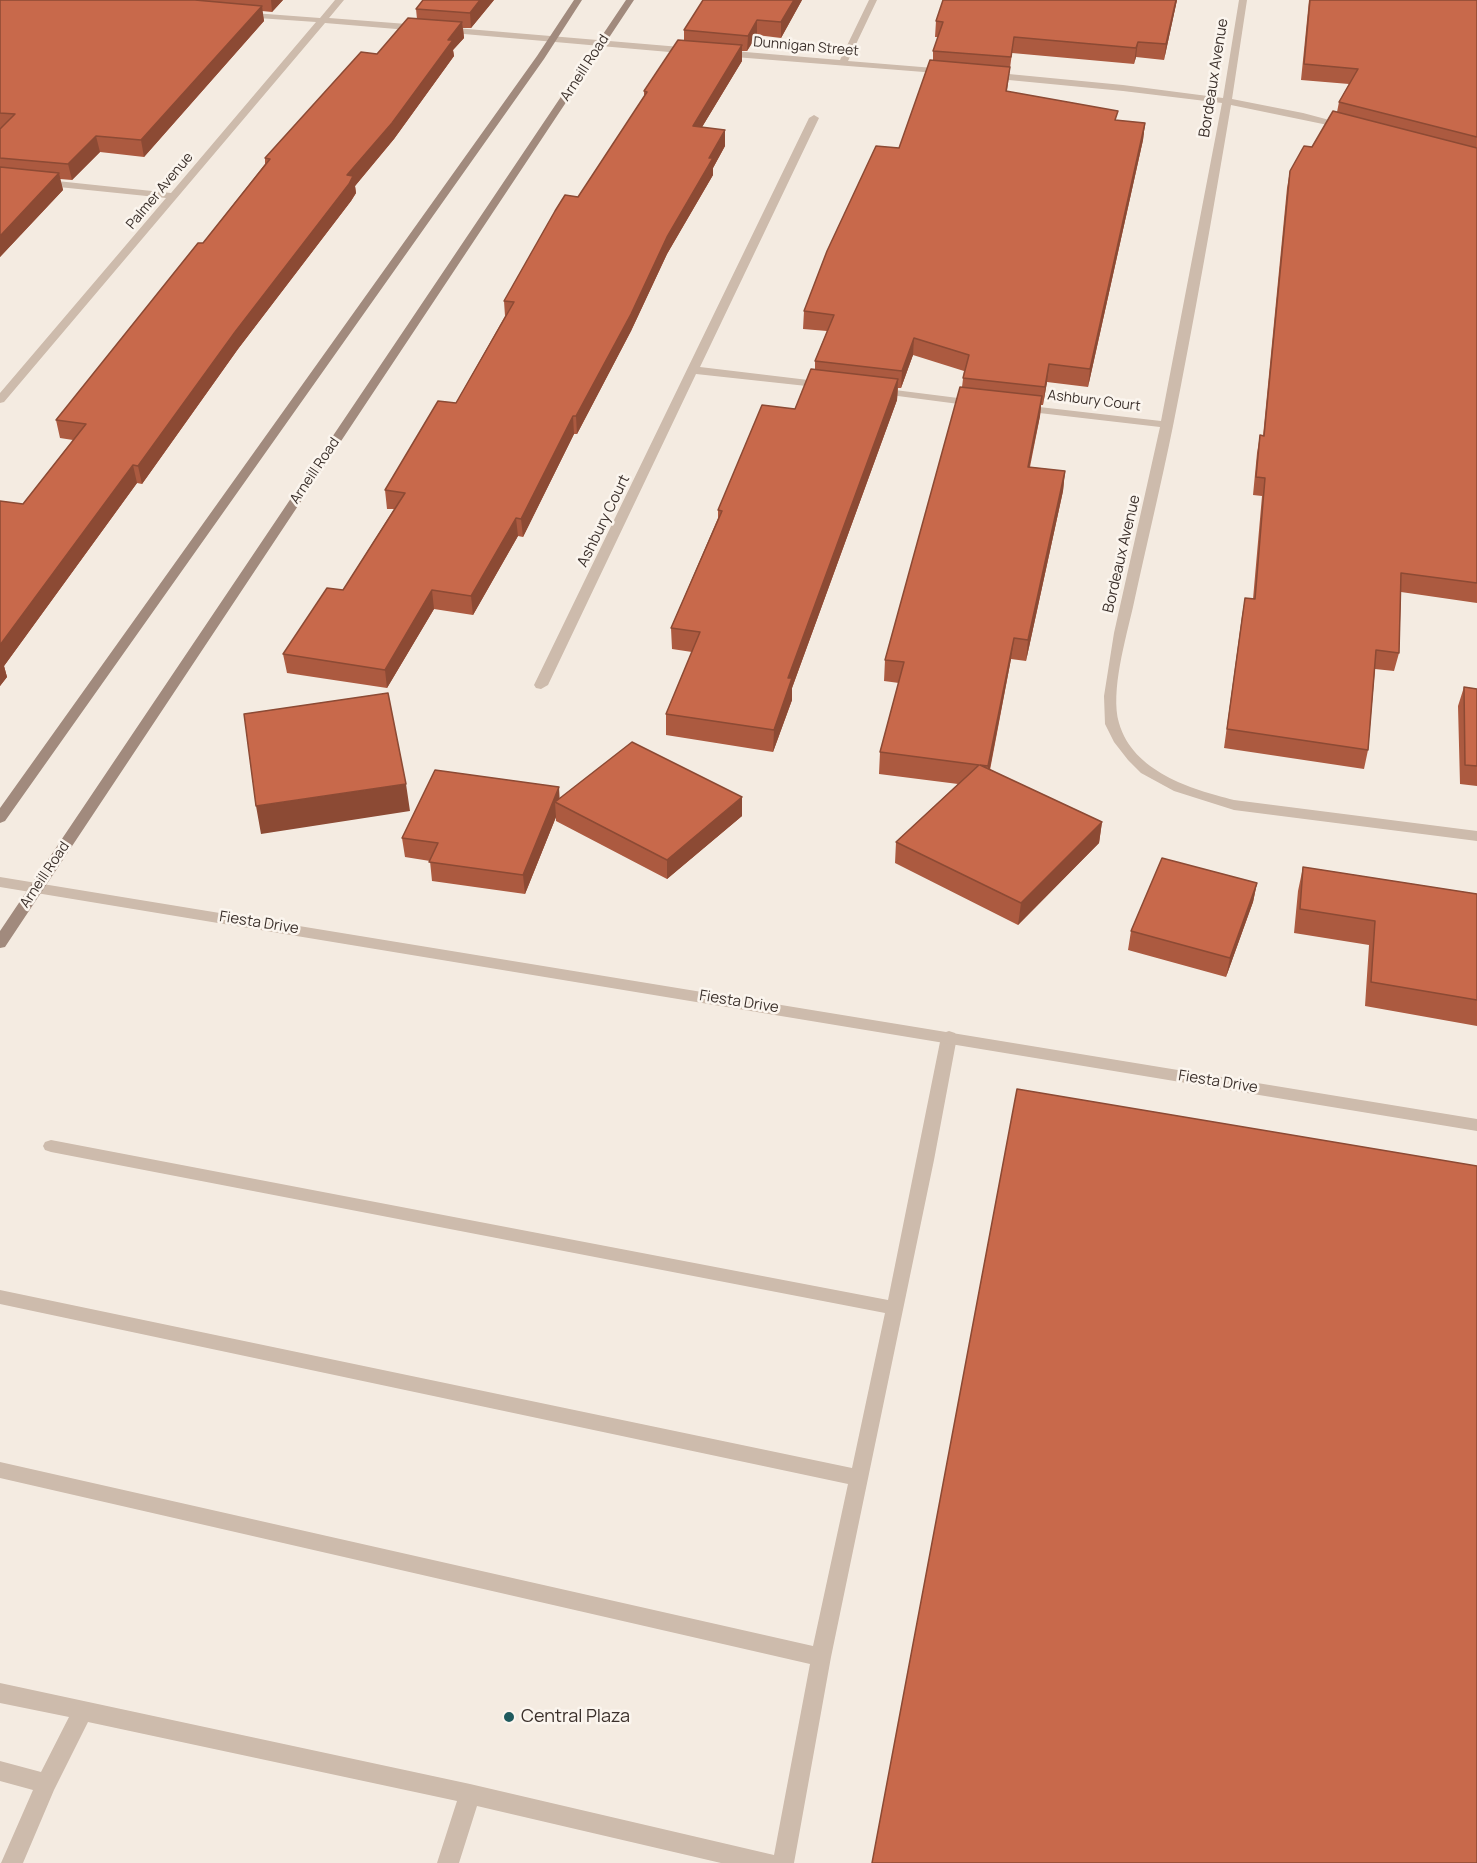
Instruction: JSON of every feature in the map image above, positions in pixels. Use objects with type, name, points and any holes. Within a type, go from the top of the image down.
[{"type":"main road","points":[[0,818],[553,39],[578,0]]},
{"type":"main road","name":"Arneill Road","points":[[0,943],[630,0]]},
{"type":"street","name":"Palmer Avenue","points":[[0,400],[340,0]]},
{"type":"street","points":[[843,63],[873,0]]},
{"type":"street","name":"Bordeaux Avenue","points":[[1244,0],[1228,102],[1168,425],[1119,637],[1112,688],[1111,722],[1126,753],[1145,770],[1168,785],[1225,803],[1477,836]]},
{"type":"street","points":[[228,13],[426,29]]},
{"type":"street","points":[[437,30],[700,51]]},
{"type":"street","name":"Dunnigan Street","points":[[712,52],[958,73]]},
{"type":"street","points":[[981,75],[1228,102],[1288,111],[1355,128]]},
{"type":"street","name":"Ashbury Court","points":[[541,685],[814,118]]},
{"type":"street","points":[[0,178],[174,196]]},
{"type":"street","points":[[694,370],[836,386]]},
{"type":"street","points":[[872,391],[990,404]]},
{"type":"street","name":"Ashbury Court","points":[[1014,407],[1168,425]]},
{"type":"street","name":"Fiesta Drive","points":[[0,882],[1477,1125]]},
{"type":"street","points":[[783,1863],[821,1657],[926,1160],[949,1037]]},
{"type":"street","points":[[51,1146],[894,1308]]},
{"type":"street","points":[[0,1297],[858,1478]]},
{"type":"street","points":[[0,1470],[821,1657]]},
{"type":"street","points":[[0,1693],[470,1794],[767,1863]]},
{"type":"street","points":[[12,1863],[46,1783],[81,1712]]},
{"type":"street","points":[[0,1771],[46,1783]]},
{"type":"street","points":[[448,1863],[470,1794]]},
{"type":"building","points":[[0,0],[195,0],[262,6],[141,140],[96,136],[68,164],[0,158],[0,129],[15,114],[0,113]]},
{"type":"building","points":[[423,0],[480,0],[470,13],[416,9]]},
{"type":"building","points":[[703,0],[794,0],[781,22],[757,20],[748,36],[684,30]]},
{"type":"building","points":[[943,0],[1176,0],[1166,44],[1138,42],[1136,48],[1014,37],[1011,57],[933,51],[943,22],[936,21]]},
{"type":"building","points":[[1310,0],[1477,0],[1477,137],[1339,102],[1358,69],[1304,64]]},
{"type":"building","points":[[408,18],[462,22],[448,40],[453,40],[392,123],[347,175],[353,176],[349,184],[235,332],[138,466],[133,465],[0,645],[0,501],[23,504],[86,424],[56,420],[198,243],[203,243],[270,159],[265,158],[361,52],[377,54]]},
{"type":"building","points":[[678,40],[742,45],[693,126],[725,130],[709,158],[713,158],[667,237],[631,314],[576,416],[573,416],[521,519],[516,518],[471,596],[432,590],[385,670],[283,654],[327,588],[343,590],[405,493],[385,490],[438,401],[456,403],[514,302],[504,301],[555,211],[565,195],[578,197]]},
{"type":"building","points":[[930,60],[1010,67],[1006,91],[1118,111],[1115,120],[1145,123],[1090,369],[1049,364],[1045,387],[963,378],[969,355],[914,338],[902,371],[815,361],[834,315],[804,311],[827,251],[876,146],[899,148]]},
{"type":"building","points":[[1333,111],[1477,148],[1477,583],[1401,573],[1399,653],[1376,650],[1368,750],[1227,729],[1245,598],[1255,599],[1265,478],[1256,477],[1260,435],[1264,436],[1290,171],[1304,146],[1312,147]]},
{"type":"building","points":[[0,167],[59,173],[0,236]]},
{"type":"building","points":[[811,369],[898,379],[788,678],[792,678],[774,730],[666,714],[700,632],[671,628],[722,511],[718,510],[762,405],[795,409]]},
{"type":"building","points":[[960,387],[1042,396],[1028,467],[1065,471],[1028,640],[1014,638],[988,766],[980,765],[1102,822],[1021,903],[896,842],[979,765],[880,752],[904,662],[885,660]]},
{"type":"building","points":[[1464,687],[1477,689],[1477,766],[1465,765]]},
{"type":"building","points":[[388,693],[406,784],[256,806],[244,714]]},
{"type":"building","points":[[632,742],[742,797],[667,860],[555,802]]},
{"type":"building","points":[[435,770],[559,787],[523,875],[429,862],[438,843],[402,838]]},
{"type":"building","points":[[1162,858],[1257,883],[1230,958],[1131,931]]},
{"type":"building","points":[[1303,867],[1477,894],[1477,1000],[1371,982],[1375,921],[1300,909]]},
{"type":"building","points":[[1017,1089],[1477,1166],[1477,1863],[872,1863]]},
{"type":"place","name":"Central Plaza","points":[[509,1717]]}]
